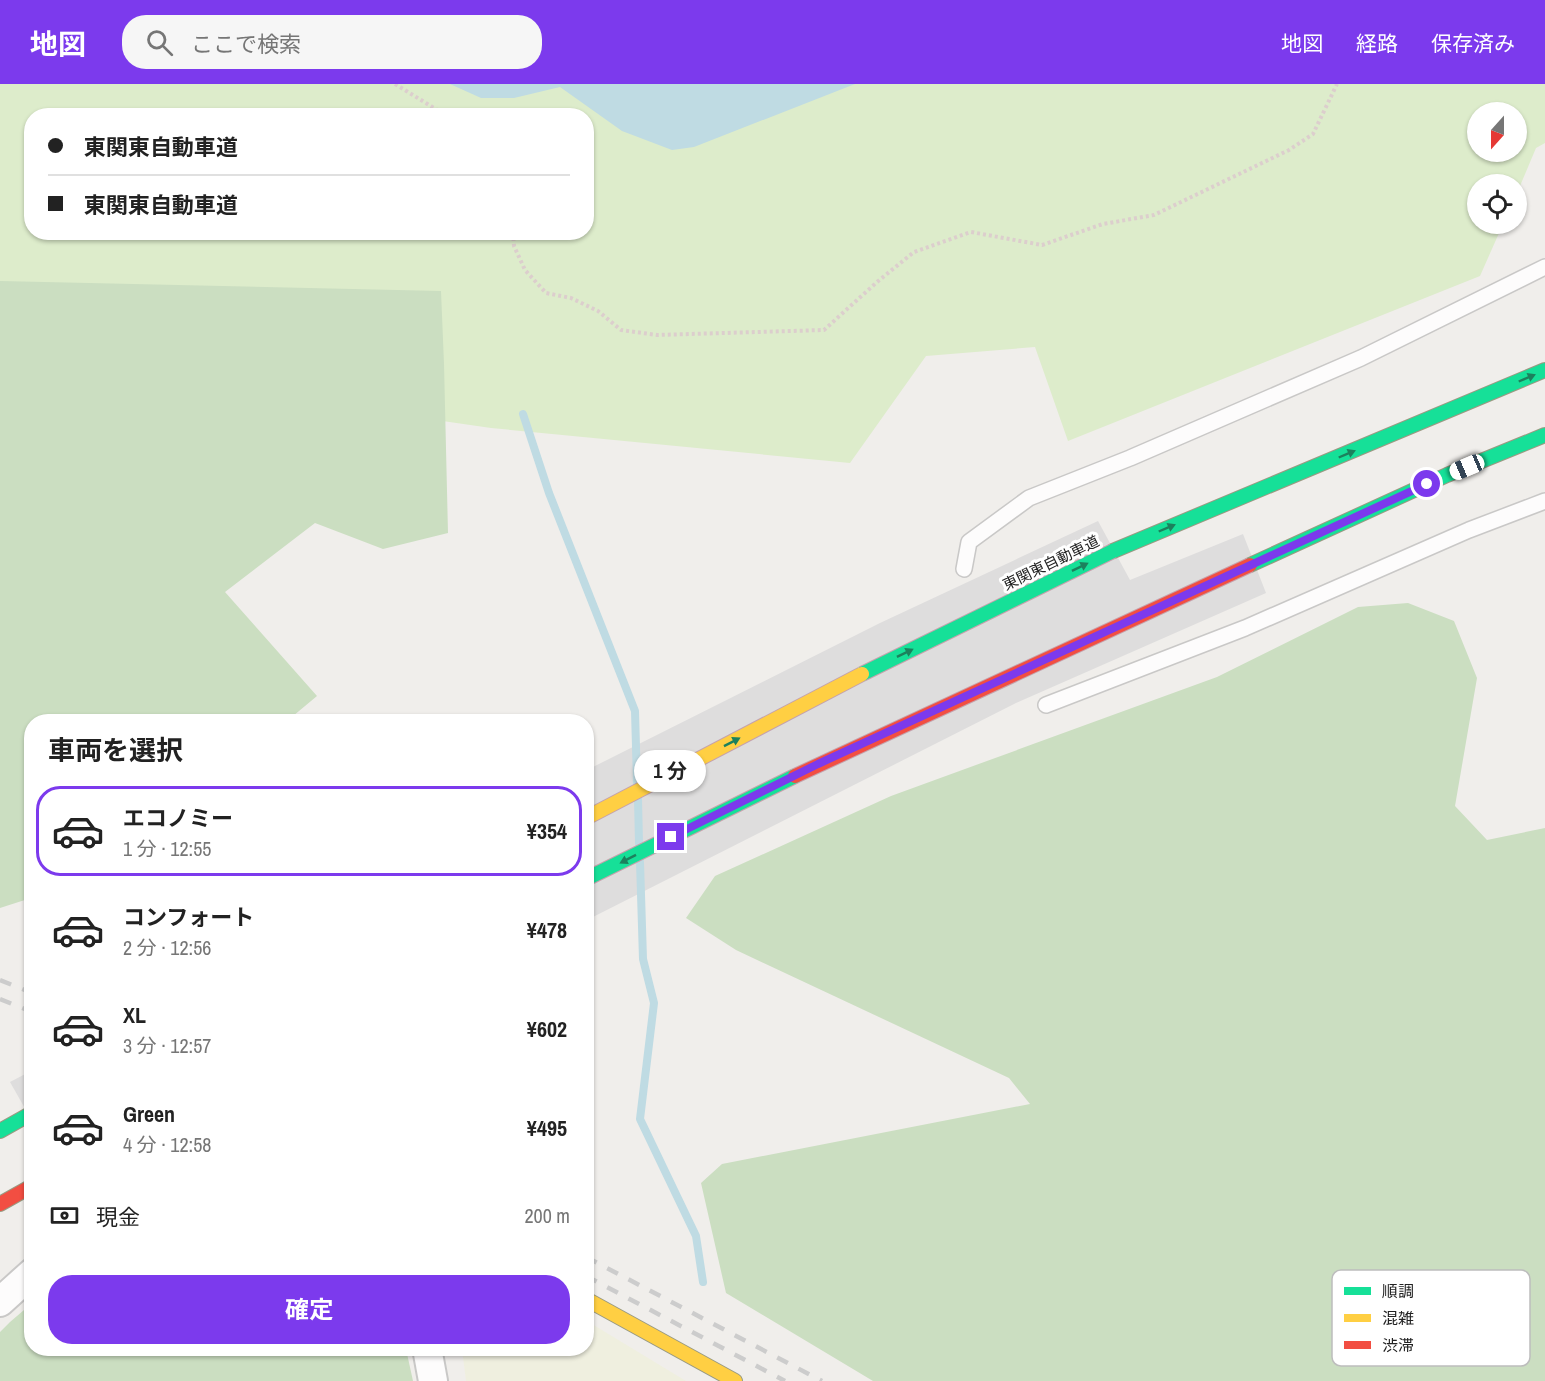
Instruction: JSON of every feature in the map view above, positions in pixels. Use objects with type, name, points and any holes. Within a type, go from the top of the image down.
[{"type":"main road","name":"東関東自動車道","points":[[594,814],[870,670],[1113,551],[1545,370]]},
{"type":"main road","points":[[594,875],[818,764],[1447,475],[1545,435]]},
{"type":"main road","points":[[0,1131],[24,1118]]},
{"type":"main road","points":[[0,1204],[24,1190]]},
{"type":"main road","points":[[594,1303],[735,1381]]},
{"type":"street","points":[[0,1302],[24,1280]]},
{"type":"street","points":[[429,1356],[433,1381]]},
{"type":"lane","points":[[964,569],[969,542],[1029,498],[1130,458],[1361,358],[1545,267]]},
{"type":"lane","points":[[1046,705],[1245,628],[1469,530],[1545,501]]},
{"type":"path","points":[[395,84],[434,108]]},
{"type":"path","points":[[514,240],[525,270],[546,292],[571,298],[598,311],[621,330],[657,335],[824,330],[914,252],[971,232],[1041,245],[1103,224],[1155,215],[1289,150],[1313,134],[1337,84]]},
{"type":"green space","points":[[0,84],[1545,84],[1545,143],[1536,148],[1525,174],[1467,174],[1467,234],[1499,234],[1480,276],[1068,441],[1035,347],[926,356],[850,463],[491,428],[0,357]]},
{"type":"green space","points":[[0,281],[441,291],[448,533],[383,549],[315,523],[225,592],[317,696],[295,714],[24,714],[24,900],[0,908]]},
{"type":"green space","points":[[1408,603],[1454,621],[1477,678],[1455,806],[1487,840],[1545,828],[1545,1381],[873,1381],[726,1293],[701,1183],[722,1164],[1030,1104],[1009,1078],[736,950],[686,918],[715,876],[891,796],[1217,677],[1358,607]]},
{"type":"green space","points":[[24,1310],[24,1356],[408,1356],[413,1381],[0,1381],[0,1332]]},
{"type":"green space","points":[[594,1325],[686,1381],[466,1381],[463,1356],[594,1356]]},
{"type":"water","points":[[450,84],[855,84],[694,147],[672,150],[622,131],[594,111],[594,108],[590,108],[560,87],[514,98],[481,98]]},
{"type":"pier","points":[[1098,521],[1130,580],[1243,534],[1266,593],[1016,703],[594,916],[594,766],[880,623]]},
{"type":"pier","points":[[24,1075],[24,1107],[10,1082]]},
{"type":"waterway","points":[[523,414],[549,493],[635,711],[637,783]]},
{"type":"waterway","points":[[638,799],[639,843]]},
{"type":"waterway","points":[[640,862],[643,959],[654,1003],[640,1119],[696,1236],[703,1282]]},
{"type":"railway","points":[[0,980],[24,990]]},
{"type":"railway","points":[[0,999],[24,1009]]},
{"type":"railway","points":[[594,1261],[822,1381]]},
{"type":"railway","points":[[594,1280],[785,1381]]},
{"type":"traffic: fast","points":[[1113,551],[1545,370]]},
{"type":"traffic: fast","points":[[1250,565],[1447,475],[1545,435]]},
{"type":"traffic: fast","points":[[862,674],[1113,551]]},
{"type":"traffic: fast","points":[[594,875],[795,776]]},
{"type":"traffic: fast","points":[[0,1131],[24,1118]]},
{"type":"traffic: slow","points":[[594,814],[862,674]]},
{"type":"traffic: slow","points":[[594,1303],[735,1381]]},
{"type":"traffic: jam","points":[[795,776],[1250,565]]},
{"type":"traffic: jam","points":[[0,1204],[24,1190]]},
{"type":"route","points":[[671,837],[818,764],[1427,484]]}]
